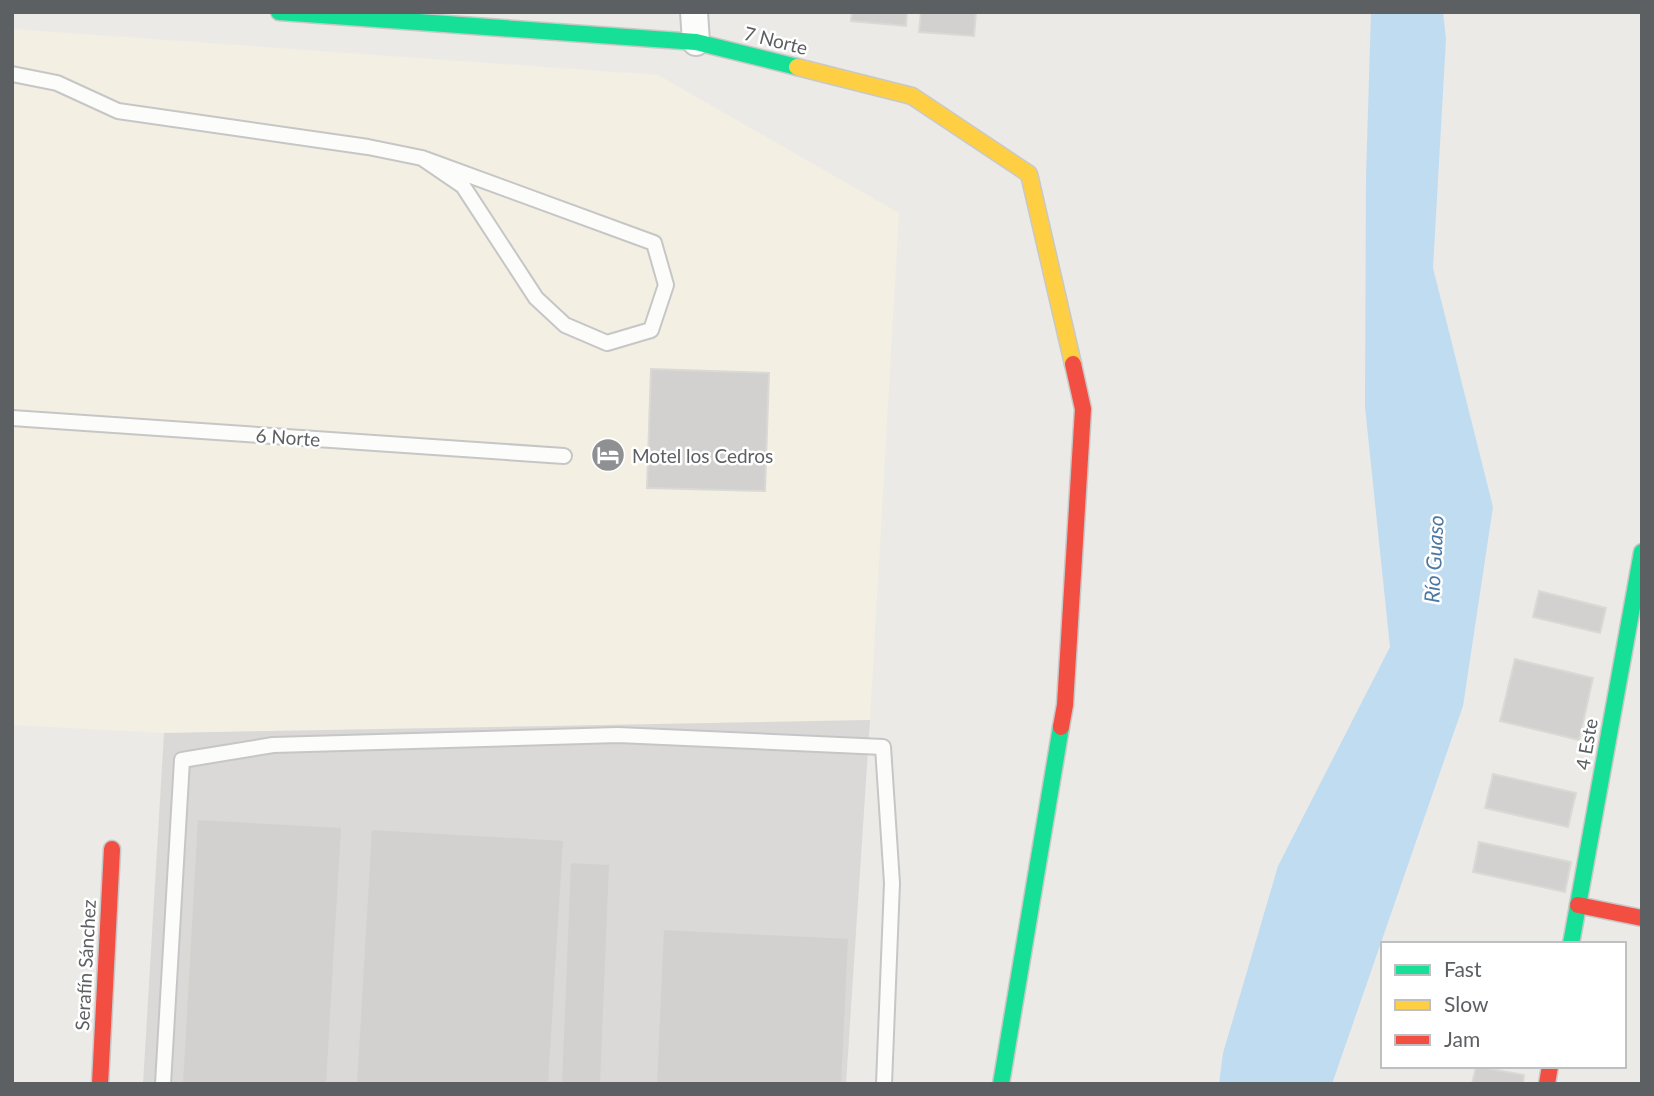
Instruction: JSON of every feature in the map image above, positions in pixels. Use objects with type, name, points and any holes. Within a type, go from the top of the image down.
[{"type":"street","name":"7 Norte","points":[[279,12],[696,42],[912,96],[1029,174],[1083,409],[1065,705],[1001,1084]]},
{"type":"street","points":[[694,12],[696,42]]},
{"type":"street","name":"4 Este","points":[[1572,942],[1642,552]]},
{"type":"street","name":"Serafín Sánchez","points":[[100,1084],[112,849]]},
{"type":"street","points":[[1578,905],[1642,918]]},
{"type":"lane","points":[[12,74],[57,83],[118,111],[368,146],[422,158],[654,243],[666,285],[651,330],[607,343],[565,325],[536,299],[463,186],[422,158]]},
{"type":"lane","name":"6 Norte","points":[[12,418],[564,456]]},
{"type":"lane","points":[[163,1084],[182,760],[273,745],[618,735],[883,747],[892,883],[884,1084]]},
{"type":"shaded area","points":[[12,29],[658,75],[899,213],[870,720],[164,733],[12,725]]},
{"type":"shaded area","points":[[870,720],[846,1084],[143,1084],[164,733]]},
{"type":"water","name":"Río Guaso","points":[[1371,12],[1443,12],[1446,39],[1433,268],[1493,507],[1463,706],[1332,1084],[1219,1084],[1223,1053],[1278,866],[1390,647],[1365,407],[1366,177]]},
{"type":"building","points":[[852,12],[907,12],[906,26],[851,21]]},
{"type":"building","points":[[921,12],[976,12],[974,36],[919,32]]},
{"type":"building","points":[[651,369],[769,373],[765,491],[647,488]]},
{"type":"building","points":[[1539,591],[1606,608],[1600,633],[1533,617]]},
{"type":"building","points":[[1515,659],[1593,678],[1579,740],[1500,721]]},
{"type":"building","points":[[1493,774],[1576,793],[1568,827],[1485,808]]},
{"type":"building","points":[[197,819],[342,827],[327,1084],[182,1084]]},
{"type":"building","points":[[371,829],[564,840],[549,1084],[356,1084]]},
{"type":"building","points":[[1479,842],[1571,862],[1565,892],[1473,872]]},
{"type":"building","points":[[570,862],[610,864],[601,1084],[561,1084]]},
{"type":"building","points":[[663,929],[849,938],[842,1084],[656,1084]]},
{"type":"building","points":[[1476,1068],[1524,1075],[1523,1084],[1472,1084]]},
{"type":"traffic: fast","points":[[279,12],[696,42],[797,67]]},
{"type":"traffic: fast","points":[[1571,942],[1642,552]]},
{"type":"traffic: fast","points":[[1001,1084],[1061,727]]},
{"type":"traffic: slow","points":[[797,67],[912,96],[1029,174],[1073,364]]},
{"type":"traffic: jam","points":[[1061,727],[1065,705],[1083,409],[1073,364]]},
{"type":"traffic: jam","points":[[100,1084],[112,849]]},
{"type":"traffic: jam","points":[[1578,905],[1642,918]]},
{"type":"traffic: jam","points":[[1547,1084],[1550,1068]]},
{"type":"place","name":"Motel los Cedros","points":[[608,455]]}]
